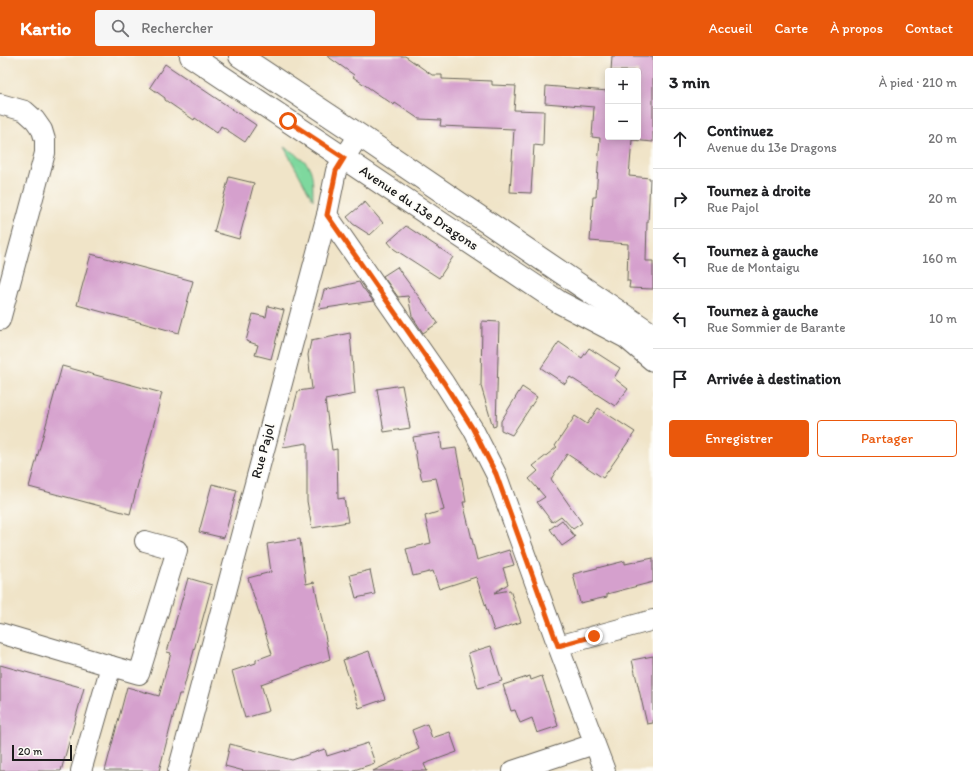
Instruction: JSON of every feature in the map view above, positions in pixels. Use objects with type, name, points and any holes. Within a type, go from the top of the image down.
[{"type":"main road","name":"Avenue du 13e Dragons","points":[[191,56],[559,302],[626,336],[651,355]]},
{"type":"main road","name":"Avenue du 13e Dragons","points":[[240,56],[653,335]]},
{"type":"street","points":[[0,104],[25,111],[35,120],[42,130],[45,140],[45,154],[0,320]]},
{"type":"street","name":"Rue Pajol","points":[[178,771],[327,215],[336,171],[359,135]]},
{"type":"street","points":[[327,215],[444,383],[473,429],[496,474],[605,771]]},
{"type":"street","points":[[0,633],[139,674],[177,550],[144,541]]},
{"type":"street","points":[[558,646],[653,620]]},
{"type":"street","points":[[81,771],[111,666]]},
{"type":"street","points":[[513,771],[594,744]]},
{"type":"green space","points":[[284,147],[301,158],[309,168],[313,180],[313,200]]},
{"type":"building","points":[[327,56],[405,56],[432,75],[442,75],[442,79],[492,81],[492,85],[516,86],[514,110],[544,111],[543,146],[534,145],[531,193],[510,192],[514,129],[440,126],[441,120],[419,119],[395,103],[394,105],[353,77],[354,75]]},
{"type":"building","points":[[612,56],[653,56],[653,142],[632,140],[641,140],[641,68],[611,68]]},
{"type":"building","points":[[165,64],[256,125],[245,142],[221,126],[217,133],[195,118],[194,120],[165,100],[165,98],[150,87]]},
{"type":"building","points":[[546,86],[605,91],[605,140],[632,140],[629,176],[650,178],[646,261],[653,261],[653,289],[629,288],[630,281],[627,281],[628,244],[590,241],[593,197],[596,197],[600,138],[592,137],[594,107],[545,103]]},
{"type":"building","points":[[229,177],[254,183],[239,239],[214,232]]},
{"type":"building","points":[[365,202],[383,223],[370,235],[353,224],[347,217]]},
{"type":"building","points":[[406,226],[453,257],[439,278],[394,249],[388,242]]},
{"type":"building","points":[[91,254],[193,281],[179,333],[77,305]]},
{"type":"building","points":[[397,267],[438,323],[423,333],[412,316],[408,296],[398,297],[383,276]]},
{"type":"building","points":[[359,282],[373,301],[319,309],[324,290]]},
{"type":"building","points":[[268,306],[284,310],[271,359],[255,355],[258,345],[246,341],[253,314],[266,317]]},
{"type":"building","points":[[482,321],[499,322],[496,426],[493,427],[481,386]]},
{"type":"building","points":[[350,333],[355,394],[325,400],[332,450],[337,449],[338,499],[344,498],[348,522],[312,528],[307,501],[307,443],[283,447],[298,391],[312,389],[308,355],[311,341]]},
{"type":"building","points":[[559,342],[582,358],[589,348],[620,368],[614,378],[628,389],[615,406],[570,377],[565,384],[541,368]]},
{"type":"building","points":[[62,366],[162,393],[130,514],[29,487]]},
{"type":"building","points":[[402,385],[410,428],[384,432],[377,389]]},
{"type":"building","points":[[522,387],[537,397],[512,435],[501,430],[501,421]]},
{"type":"building","points":[[598,408],[635,432],[603,478],[567,454],[551,479],[582,523],[573,529],[561,516],[552,522],[537,502],[545,497],[529,479],[538,471],[533,466],[557,447],[555,446],[575,416],[587,424]]},
{"type":"building","points":[[440,433],[442,450],[456,448],[466,502],[463,502],[477,560],[509,550],[514,565],[503,568],[508,584],[494,593],[510,590],[521,622],[494,631],[476,577],[439,589],[433,571],[413,576],[406,549],[431,543],[425,516],[444,510],[436,478],[422,480],[418,468],[413,437]]},
{"type":"building","points":[[212,484],[237,490],[224,538],[199,532]]},
{"type":"building","points":[[562,520],[575,537],[562,546],[550,529]]},
{"type":"building","points":[[300,539],[306,584],[314,582],[330,659],[261,684],[269,711],[245,718],[232,671],[256,663],[256,660],[272,654],[248,578],[271,572],[267,544]]},
{"type":"building","points":[[653,558],[653,582],[607,594],[607,597],[580,603],[573,574],[625,561],[625,564]]},
{"type":"building","points":[[370,570],[375,594],[356,598],[350,575]]},
{"type":"building","points":[[188,578],[212,585],[182,694],[179,694],[159,771],[105,771],[127,687],[159,696],[171,653],[167,652]]},
{"type":"building","points":[[491,646],[502,681],[478,688],[468,653]]},
{"type":"building","points":[[369,651],[385,699],[359,708],[343,660]]},
{"type":"building","points":[[653,656],[653,723],[647,724],[632,660]]},
{"type":"building","points":[[0,665],[84,688],[61,771],[0,771]]},
{"type":"building","points":[[530,676],[531,680],[542,676],[558,726],[537,733],[532,718],[520,723],[515,710],[511,711],[503,685]]},
{"type":"building","points":[[427,724],[432,738],[450,732],[457,752],[424,764],[427,771],[373,771],[419,749],[412,730]]},
{"type":"building","points":[[368,743],[375,763],[351,771],[244,771],[225,766],[230,744],[292,760],[325,749],[327,756]]},
{"type":"route","points":[[288,121],[344,158],[336,171],[327,215],[444,383],[473,429],[496,474],[558,646],[594,636]]}]
